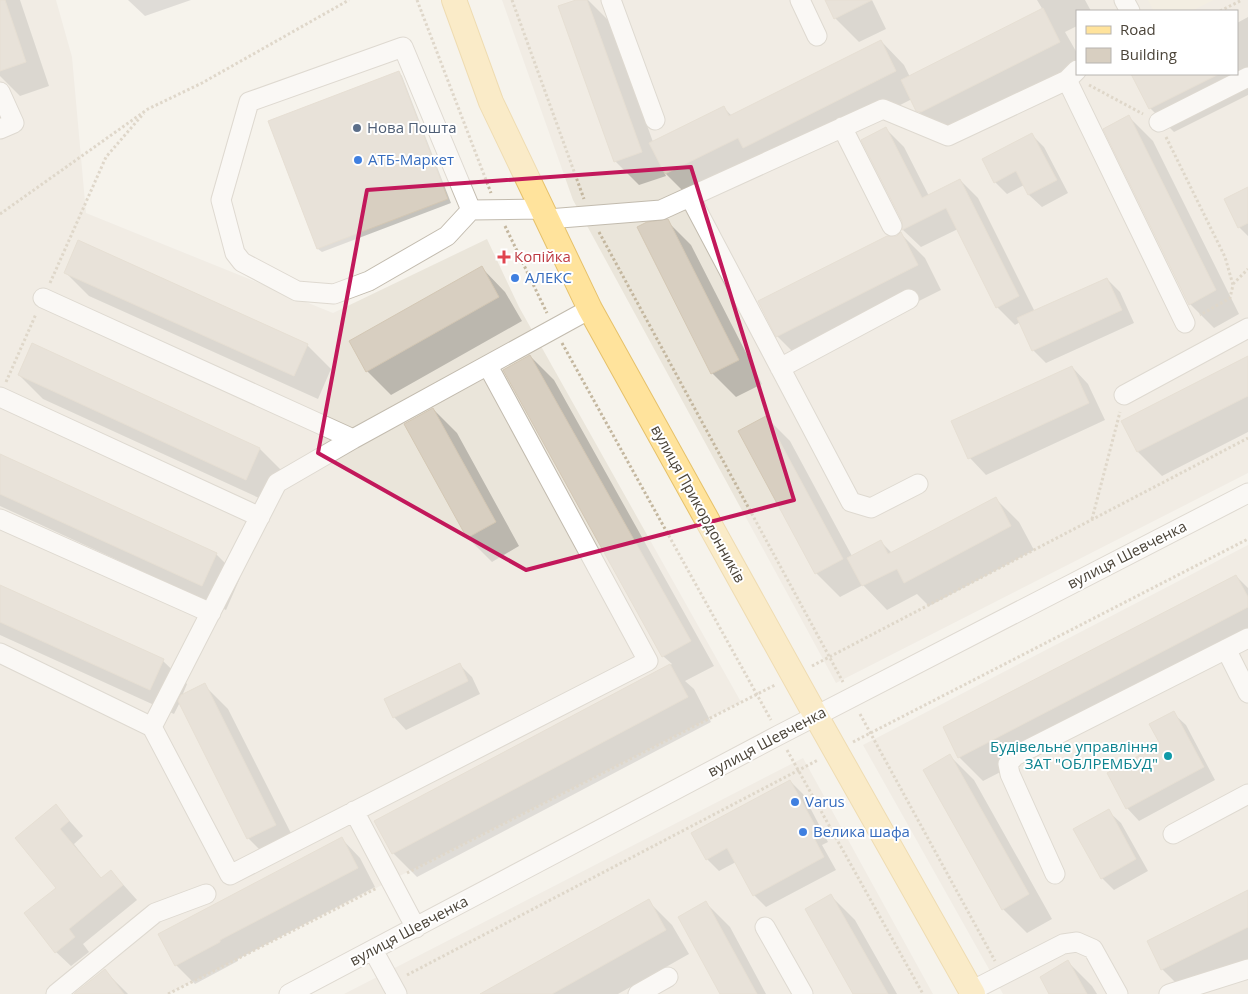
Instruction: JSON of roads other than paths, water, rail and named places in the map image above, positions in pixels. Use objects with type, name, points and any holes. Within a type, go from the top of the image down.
[{"type":"main road","name":"вулиця Прикордонників","points":[[454,0],[491,102],[590,309],[835,751],[972,992]]},
{"type":"street","points":[[611,0],[654,120]]},
{"type":"street","points":[[800,0],[817,36]]},
{"type":"street","points":[[471,210],[403,47],[250,102],[221,200],[235,253],[242,262],[297,291],[334,294],[369,281],[447,236],[471,210],[590,216],[661,210],[884,108],[948,136],[1072,75],[1185,323]]},
{"type":"street","points":[[1159,122],[1248,77]]},
{"type":"street","points":[[0,92],[14,123],[0,129]]},
{"type":"street","points":[[842,128],[892,226]]},
{"type":"street","points":[[690,198],[851,502],[871,508],[918,484]]},
{"type":"street","points":[[43,298],[353,439]]},
{"type":"street","points":[[780,368],[909,299]]},
{"type":"street","points":[[152,727],[277,483],[353,439],[555,330],[590,309]]},
{"type":"street","points":[[1124,395],[1248,328]]},
{"type":"street","points":[[0,653],[152,727],[230,875],[648,661],[488,366]]},
{"type":"street","points":[[2,392],[260,517]]},
{"type":"street","name":"вулиця Шевченка","points":[[289,994],[779,735],[1248,493]]},
{"type":"street","points":[[0,519],[210,613]]},
{"type":"street","points":[[1055,874],[1010,774],[1008,764],[1016,756],[1248,638]]},
{"type":"street","points":[[1226,650],[1248,693]]},
{"type":"street","points":[[1173,834],[1248,794]]},
{"type":"street","points":[[354,811],[416,928]]},
{"type":"street","points":[[56,994],[155,913],[206,894]]},
{"type":"street","points":[[766,928],[803,994]]},
{"type":"street","points":[[972,992],[1063,944],[1077,942],[1093,950],[1118,994]]},
{"type":"street","points":[[373,950],[394,989]]},
{"type":"street","points":[[1169,994],[1248,969]]},
{"type":"street","points":[[638,994],[668,977]]},
{"type":"place","name":"Нова Пошта","points":[[357,128]]},
{"type":"place","name":"АТБ-Маркет","points":[[358,160]]},
{"type":"place","name":"Копійка","points":[[504,257]]},
{"type":"place","name":"АЛЕКС","points":[[515,278]]},
{"type":"place","name":"Будівельне управління ЗАТ \"ОБЛРЕМБУД\"","points":[[1168,756]]},
{"type":"place","name":"Varus","points":[[795,802]]},
{"type":"place","name":"Велика шафа","points":[[803,832]]}]
